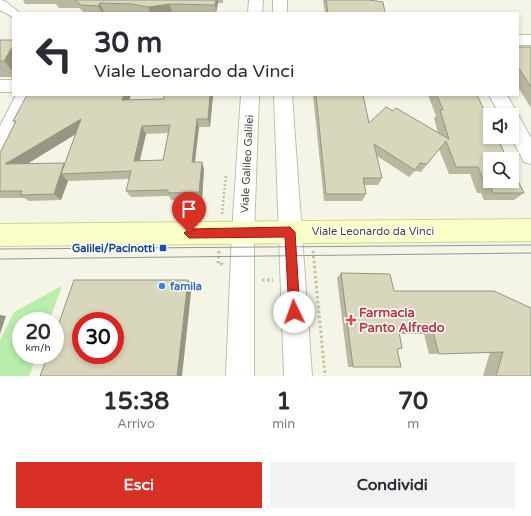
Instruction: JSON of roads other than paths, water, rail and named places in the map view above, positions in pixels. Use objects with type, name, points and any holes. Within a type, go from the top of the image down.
[{"type":"street","points":[[255,12],[256,0]]},
{"type":"street","points":[[280,0],[280,12]]},
{"type":"street","points":[[0,4],[12,12]]},
{"type":"street","points":[[519,40],[531,40]]},
{"type":"street","points":[[0,86],[12,86]]},
{"type":"street","points":[[0,144],[25,96]]},
{"type":"street","name":"Viale Galileo Galilei","points":[[240,376],[243,233],[250,96]]},
{"type":"street","points":[[283,96],[298,376]]},
{"type":"street","points":[[499,96],[505,108]]},
{"type":"street","points":[[519,134],[531,156]]},
{"type":"street","name":"Viale Leonardo da Vinci","points":[[0,235],[531,230]]},
{"type":"tram line","points":[[0,249],[531,245]]},
{"type":"tram line","points":[[0,259],[531,253]]},
{"type":"place","name":"Galilei/Pacinotti","points":[[163,248]]},
{"type":"place","name":"famila","points":[[162,286]]},
{"type":"place","name":"Farmacia Panto Alfredo","points":[[351,320]]}]
